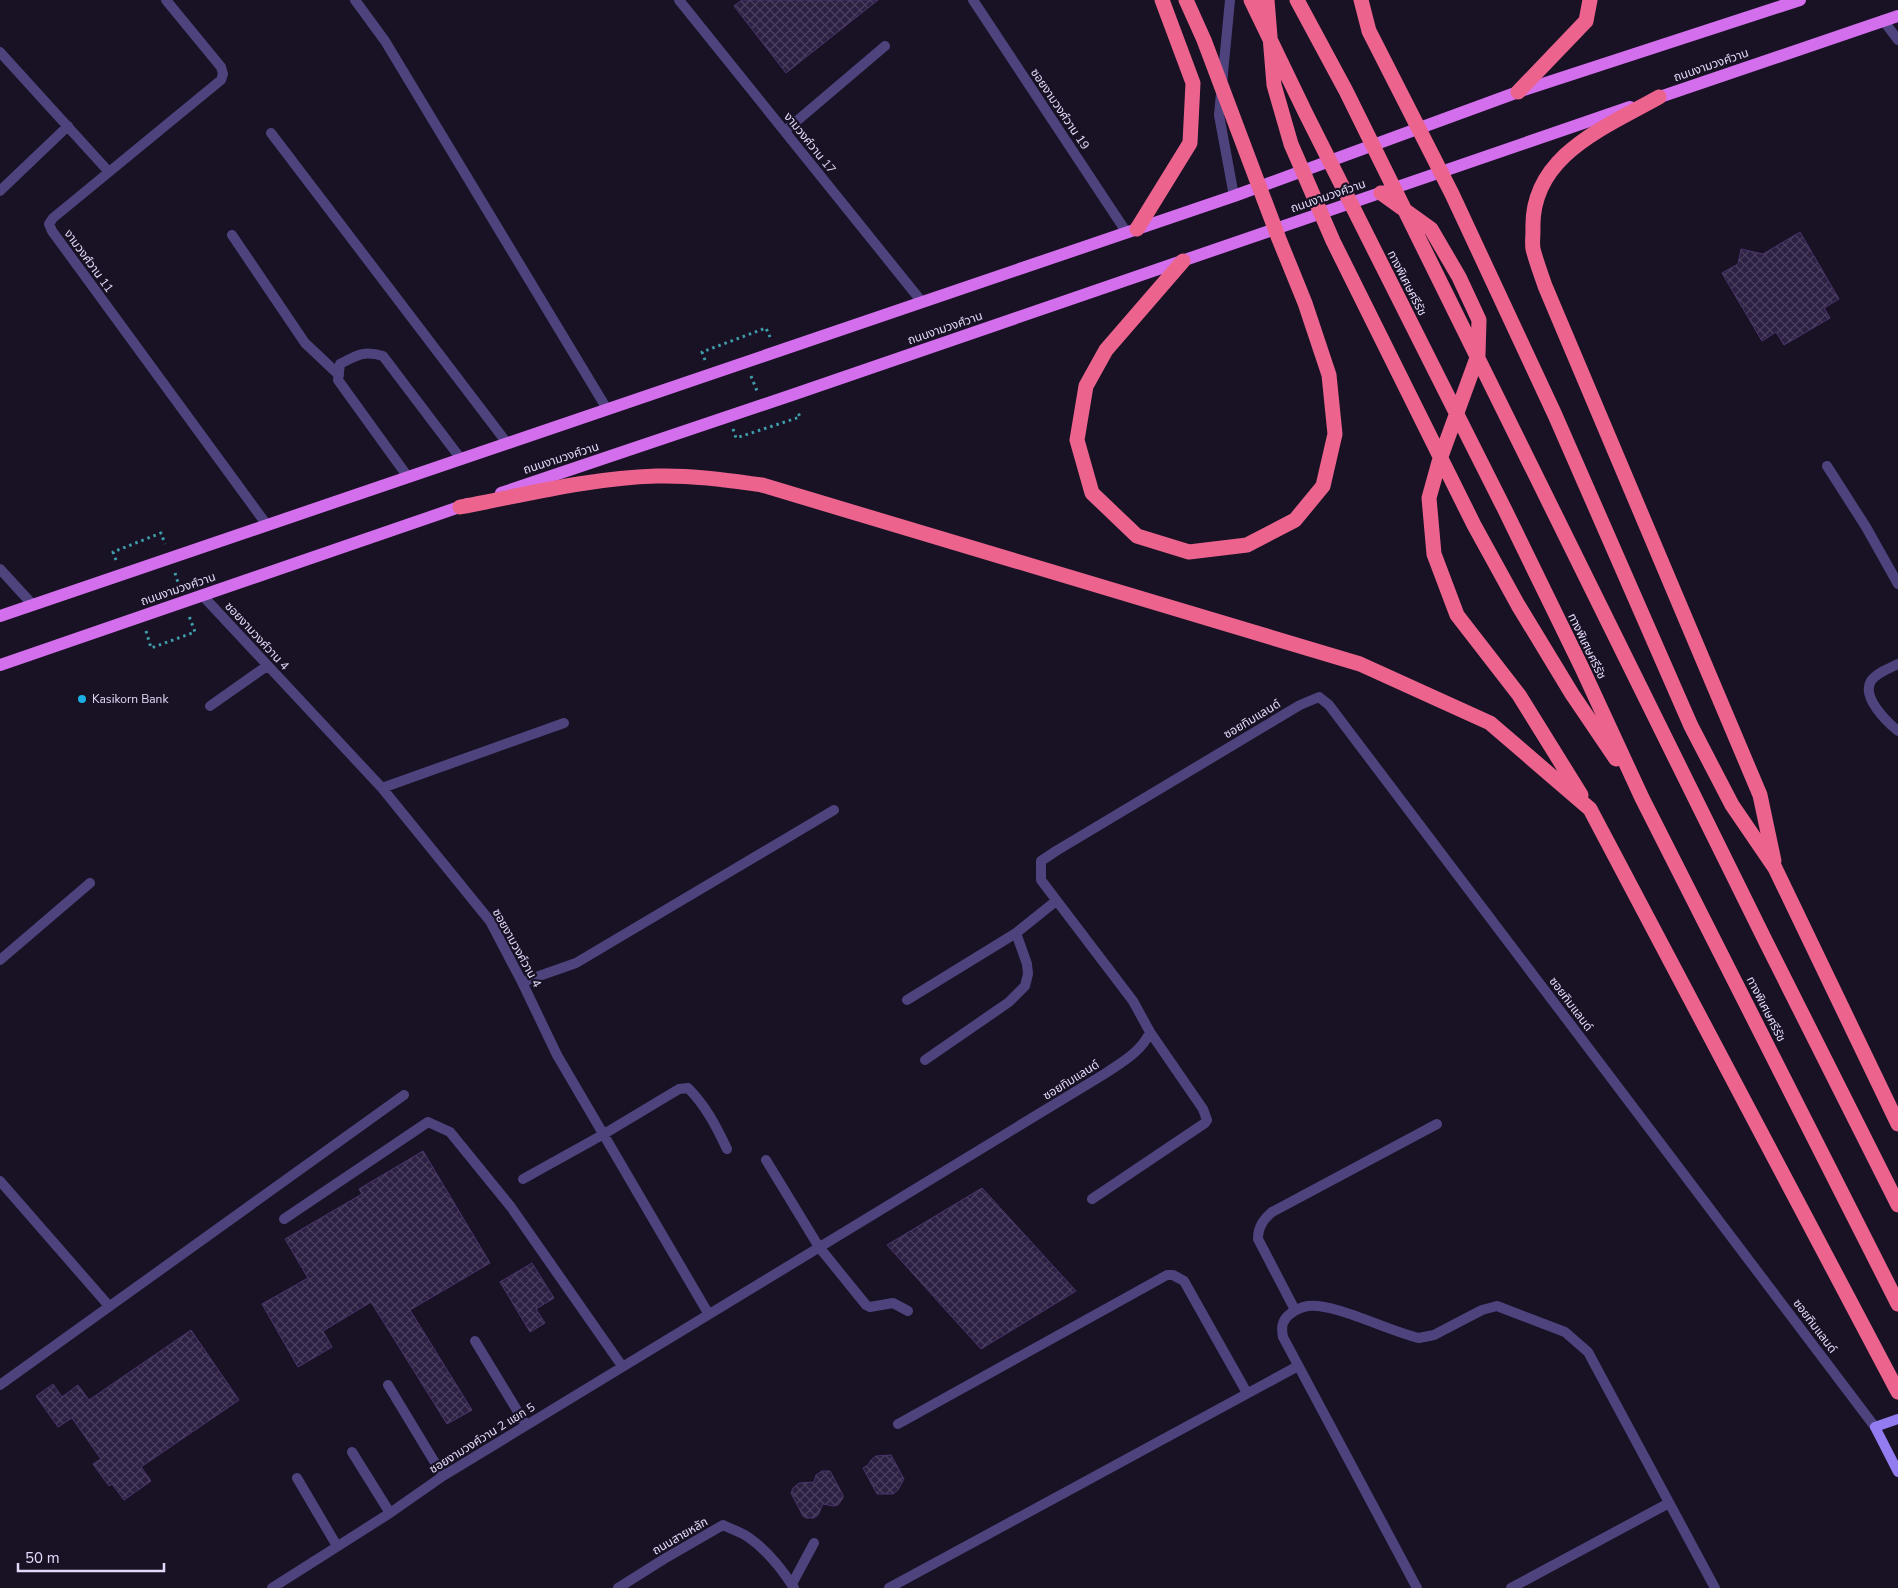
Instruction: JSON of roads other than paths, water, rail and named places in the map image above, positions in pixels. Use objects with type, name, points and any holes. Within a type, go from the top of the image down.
[{"type":"highway","points":[[1132,231],[1190,143],[1194,83],[1162,0]]},
{"type":"highway","points":[[1183,261],[1106,350],[1086,386],[1077,440],[1092,493],[1137,536],[1189,552],[1247,545],[1294,520],[1323,486],[1335,434],[1329,374],[1306,303],[1279,239],[1204,40],[1186,0]]},
{"type":"highway","name":"ทางพิเศษศรีรัช","points":[[1251,0],[1310,122],[1517,534],[1642,798],[1898,1304]]},
{"type":"highway","points":[[1267,0],[1274,84],[1290,144],[1333,242],[1474,524],[1518,606],[1572,694],[1642,798]]},
{"type":"highway","points":[[1297,0],[1350,100],[1898,1205]]},
{"type":"highway","points":[[1361,0],[1369,32],[1461,212],[1555,416],[1691,726],[1732,805],[1775,868],[1892,1102],[1898,1124]]},
{"type":"highway","points":[[1518,92],[1586,21],[1590,0]]},
{"type":"highway","points":[[1659,97],[1582,140],[1557,163],[1540,186],[1536,200],[1532,215],[1533,248],[1545,286],[1760,795],[1775,868]]},
{"type":"highway","points":[[1381,192],[1431,229],[1459,277],[1479,320],[1478,354],[1439,462],[1429,498],[1434,554],[1457,615],[1519,695],[1590,809],[1898,1392]]},
{"type":"highway","points":[[460,507],[603,480],[656,476],[708,477],[762,485],[1360,664],[1490,723],[1590,809]]},
{"type":"main road","points":[[0,616],[1234,196],[1518,92],[1800,0]]},
{"type":"main road","name":"ถนนงามวงศ์วาน","points":[[0,665],[1898,16]]},
{"type":"street","name":"งามวงศ์วาน 11","points":[[166,0],[221,67],[223,74],[221,80],[53,218],[49,224],[52,231],[266,526]]},
{"type":"street","points":[[356,0],[385,42],[607,410]]},
{"type":"street","name":"งามวงศ์วาน 17","points":[[679,0],[922,302]]},
{"type":"street","name":"ซอยงามวงศ์วาน 19","points":[[973,0],[1132,231]]},
{"type":"street","points":[[1230,0],[1219,115],[1234,196]]},
{"type":"street","points":[[1883,20],[1898,40]]},
{"type":"street","points":[[785,131],[885,46]]},
{"type":"street","points":[[0,52],[109,172]]},
{"type":"street","points":[[0,191],[68,126]]},
{"type":"street","points":[[271,133],[507,444]]},
{"type":"street","points":[[232,234],[305,343],[339,375]]},
{"type":"street","points":[[408,477],[338,380],[340,364],[359,354],[373,353],[383,356],[461,459]]},
{"type":"street","points":[[1827,466],[1866,527],[1898,584]]},
{"type":"street","points":[[0,569],[33,605]]},
{"type":"street","name":"ซอยงามวงศ์วาน 4","points":[[202,595],[382,788],[490,920],[557,1055],[708,1313]]},
{"type":"street","points":[[1898,664],[1871,680],[1869,687],[1870,696],[1882,718],[1898,731]]},
{"type":"street","points":[[210,706],[267,666]]},
{"type":"street","name":"ซอยทิมแลนด์","points":[[708,1313],[1106,1073],[1128,1059],[1142,1045],[1150,1032],[1133,1001],[1041,880],[1041,862],[1056,851],[1300,705],[1319,698],[1329,705],[1875,1427]]},
{"type":"street","points":[[382,788],[564,723]]},
{"type":"street","points":[[522,982],[576,963],[834,810]]},
{"type":"street","points":[[0,960],[90,883]]},
{"type":"street","points":[[907,1000],[1016,934],[1056,901]]},
{"type":"street","points":[[925,1060],[1009,1002],[1025,986],[1028,974],[1027,964],[1016,934]]},
{"type":"street","points":[[1092,1199],[1205,1123],[1203,1109],[1150,1032]]},
{"type":"street","points":[[523,1179],[679,1089],[688,1088],[700,1099],[711,1115],[727,1148]]},
{"type":"street","points":[[0,1385],[404,1095]]},
{"type":"street","points":[[284,1219],[428,1122],[438,1126],[450,1132],[511,1207],[622,1366]]},
{"type":"street","points":[[1295,1310],[1258,1239],[1260,1227],[1264,1219],[1272,1212],[1438,1124]]},
{"type":"street","points":[[766,1160],[819,1247],[866,1305],[870,1307],[893,1303],[908,1311]]},
{"type":"street","points":[[0,1181],[109,1306]]},
{"type":"street","points":[[898,1424],[1167,1275],[1173,1275],[1184,1281],[1247,1393]]},
{"type":"street","points":[[1417,1588],[1283,1337],[1281,1328],[1284,1318],[1295,1310],[1308,1306],[1327,1307],[1419,1338],[1434,1336],[1482,1310],[1497,1306],[1566,1332],[1588,1352],[1715,1588]]},
{"type":"street","name":"ซอยงามวงศ์วาน 2 แยก 5","points":[[272,1588],[390,1513],[443,1476],[708,1313]]},
{"type":"street","points":[[475,1342],[526,1425]]},
{"type":"street","points":[[888,1588],[1298,1366]]},
{"type":"street","points":[[388,1385],[443,1476]]},
{"type":"street","points":[[1898,1418],[1875,1427],[1898,1472]]},
{"type":"street","points":[[352,1452],[390,1513]]},
{"type":"street","points":[[297,1478],[337,1546]]},
{"type":"street","points":[[1511,1588],[1669,1502]]},
{"type":"street","name":"ถนนสายหลัก","points":[[618,1588],[722,1525],[748,1536],[782,1569],[793,1586]]},
{"type":"street","points":[[793,1586],[814,1542]]},
{"type":"place","name":"Kasikorn Bank","points":[[82,699]]}]
